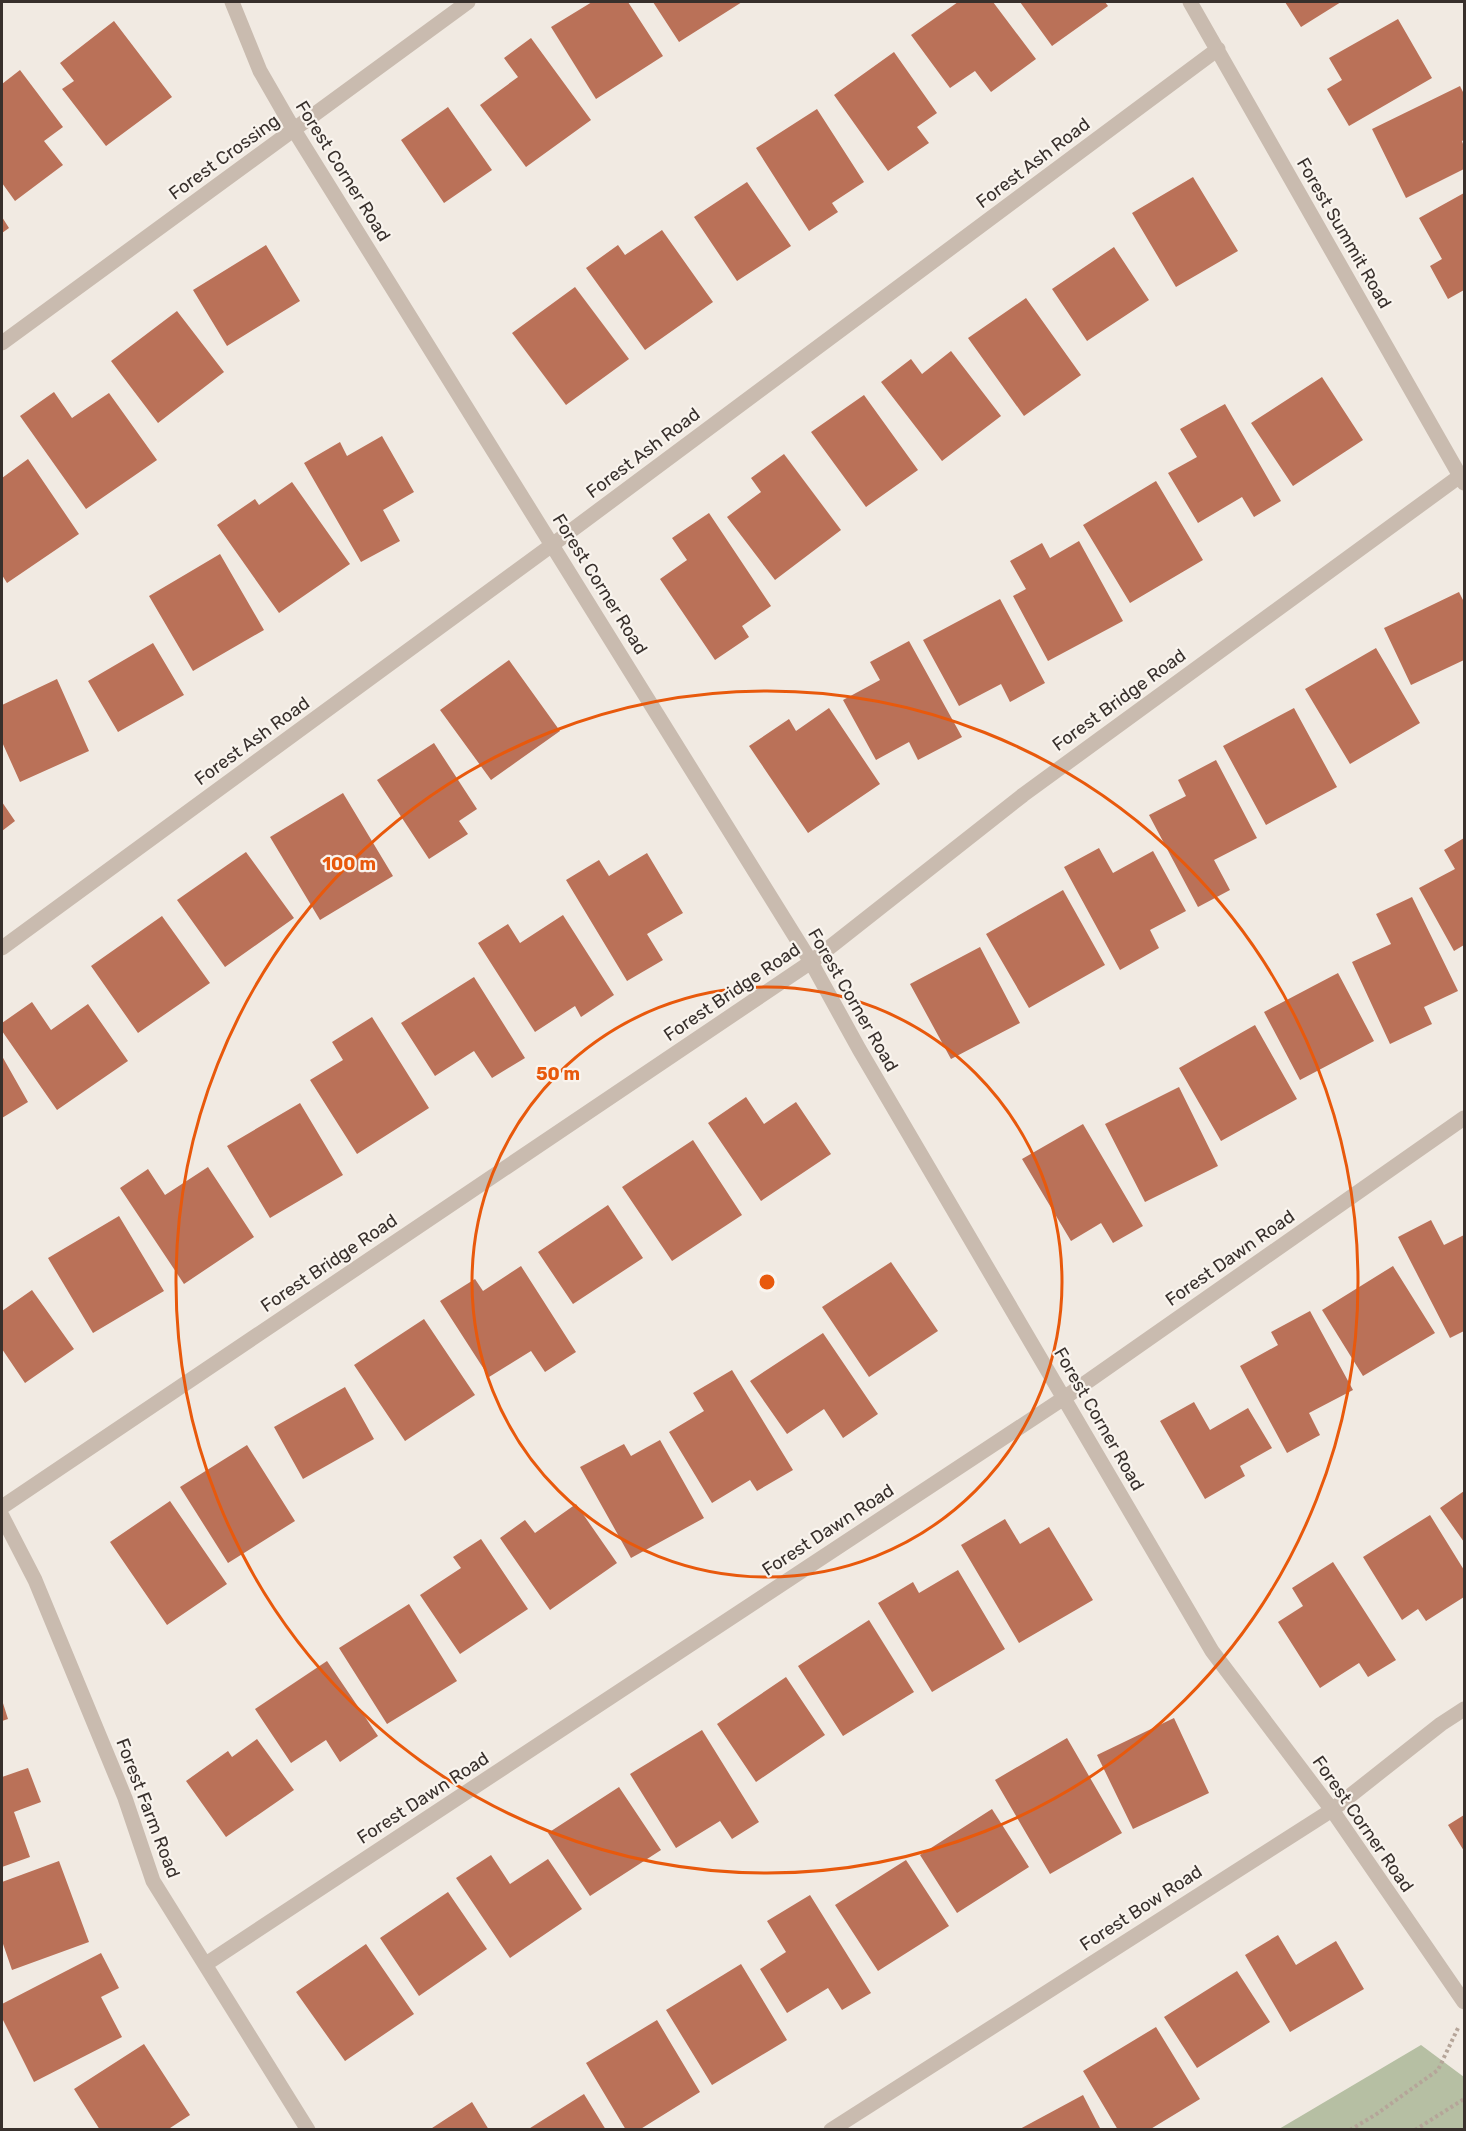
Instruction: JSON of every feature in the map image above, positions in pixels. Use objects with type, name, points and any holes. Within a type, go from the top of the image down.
[{"type":"street","name":"Forest Corner Road","points":[[232,2],[260,70],[294,130],[811,962],[859,1049],[1212,1651],[1332,1810],[1464,2002]]},
{"type":"street","name":"Forest Crossing","points":[[2,343],[468,2]]},
{"type":"street","name":"Forest Summit Road","points":[[1190,2],[1462,480]]},
{"type":"street","name":"Forest Ash Road","points":[[2,948],[552,544],[1218,49]]},
{"type":"street","name":"Forest Bridge Road","points":[[2,1507],[811,962],[1023,795],[1462,480]]},
{"type":"street","name":"Forest Dawn Road","points":[[206,1964],[1064,1398],[1464,1118]]},
{"type":"street","name":"Forest Farm Road","points":[[2,1516],[35,1580],[125,1798],[153,1881],[308,2130]]},
{"type":"street","name":"Forest Bow Road","points":[[831,2130],[1332,1810],[1464,1708]]},
{"type":"path","points":[[1350,2130],[1438,2070],[1460,2024]]},
{"type":"path","points":[[1415,2130],[1464,2099]]},
{"type":"green space","points":[[1421,2045],[1464,2077],[1464,2129],[1279,2129]]},
{"type":"building","points":[[592,2],[628,2],[663,56],[596,99],[551,27]]},
{"type":"building","points":[[653,2],[742,2],[679,42]]},
{"type":"building","points":[[958,2],[993,2],[1036,59],[991,92],[975,71],[950,88],[911,35]]},
{"type":"building","points":[[1020,2],[1105,2],[1108,6],[1052,46]]},
{"type":"building","points":[[1285,2],[1341,2],[1301,27]]},
{"type":"building","points":[[1398,19],[1432,78],[1349,126],[1327,89],[1342,80],[1329,58]]},
{"type":"building","points":[[114,21],[172,97],[106,146],[62,89],[74,81],[60,63]]},
{"type":"building","points":[[531,38],[591,120],[526,167],[480,105],[518,77],[504,58]]},
{"type":"building","points":[[894,52],[937,113],[917,127],[929,143],[888,171],[834,95]]},
{"type":"building","points":[[20,70],[63,127],[44,141],[63,165],[15,201],[2,183],[2,84]]},
{"type":"building","points":[[1460,86],[1464,94],[1464,140],[1462,141],[1464,169],[1406,198],[1372,129]]},
{"type":"building","points":[[448,107],[492,170],[444,203],[401,140]]},
{"type":"building","points":[[817,109],[864,182],[832,203],[838,212],[809,231],[756,148]]},
{"type":"building","points":[[1193,177],[1238,251],[1176,287],[1132,213]]},
{"type":"building","points":[[747,182],[791,246],[737,281],[694,217]]},
{"type":"building","points":[[1464,193],[1464,290],[1448,299],[1430,266],[1442,259],[1419,218]]},
{"type":"building","points":[[2,217],[9,228],[2,233]]},
{"type":"building","points":[[662,230],[713,302],[645,350],[586,268],[618,245],[625,255]]},
{"type":"building","points":[[266,245],[300,301],[227,346],[193,290]]},
{"type":"building","points":[[1114,247],[1149,300],[1087,341],[1052,289]]},
{"type":"building","points":[[575,287],[629,359],[566,405],[512,333]]},
{"type":"building","points":[[1026,298],[1081,375],[1024,416],[968,338]]},
{"type":"building","points":[[177,311],[224,372],[158,423],[111,361]]},
{"type":"building","points":[[951,351],[1001,416],[942,461],[881,382],[911,359],[922,374]]},
{"type":"building","points":[[1322,377],[1363,440],[1293,486],[1251,423]]},
{"type":"building","points":[[54,392],[72,418],[109,393],[157,460],[86,509],[20,416]]},
{"type":"building","points":[[864,395],[918,470],[866,507],[811,432]]},
{"type":"building","points":[[1225,404],[1281,501],[1254,517],[1242,497],[1198,523],[1168,473],[1197,457],[1180,429]]},
{"type":"building","points":[[382,436],[414,492],[383,510],[400,541],[361,562],[304,463],[340,442],[347,456]]},
{"type":"building","points":[[784,454],[841,530],[775,580],[727,517],[761,492],[751,478]]},
{"type":"building","points":[[28,459],[79,534],[7,583],[2,575],[2,478]]},
{"type":"building","points":[[1156,481],[1203,560],[1130,603],[1083,525]]},
{"type":"building","points":[[292,482],[350,564],[279,613],[217,525],[255,499],[259,505]]},
{"type":"building","points":[[709,513],[771,606],[742,626],[749,637],[715,660],[660,579],[687,560],[672,538]]},
{"type":"building","points":[[1079,541],[1123,621],[1048,661],[1013,596],[1026,589],[1010,561],[1042,543],[1050,558]]},
{"type":"building","points":[[220,554],[264,630],[193,671],[149,596]]},
{"type":"building","points":[[1459,592],[1464,602],[1464,660],[1411,685],[1384,628]]},
{"type":"building","points":[[1000,599],[1045,683],[1010,702],[1001,684],[959,706],[923,640]]},
{"type":"building","points":[[909,641],[962,737],[918,760],[909,742],[876,760],[843,700],[880,680],[870,662]]},
{"type":"building","points":[[153,643],[184,695],[118,732],[88,681]]},
{"type":"building","points":[[1376,648],[1420,723],[1350,764],[1305,689]]},
{"type":"building","points":[[509,660],[560,731],[491,780],[440,710]]},
{"type":"building","points":[[57,679],[89,751],[20,782],[2,742],[2,705]]},
{"type":"building","points":[[829,708],[880,784],[808,833],[749,746],[789,719],[796,731]]},
{"type":"building","points":[[1294,708],[1337,787],[1266,825],[1223,746]]},
{"type":"building","points":[[434,743],[477,809],[459,821],[468,834],[429,859],[377,780]]},
{"type":"building","points":[[1216,760],[1257,838],[1214,860],[1230,890],[1198,907],[1149,815],[1186,796],[1178,780]]},
{"type":"building","points":[[343,793],[393,876],[320,920],[270,837]]},
{"type":"building","points":[[2,802],[15,821],[2,831]]},
{"type":"building","points":[[1464,838],[1464,945],[1454,951],[1419,888],[1455,869],[1444,850]]},
{"type":"building","points":[[1099,848],[1113,873],[1153,851],[1186,911],[1150,930],[1159,948],[1120,970],[1064,867]]},
{"type":"building","points":[[246,852],[294,918],[225,967],[177,900]]},
{"type":"building","points":[[647,853],[683,913],[647,934],[663,960],[627,981],[566,880],[599,860],[609,876]]},
{"type":"building","points":[[1063,890],[1105,965],[1029,1008],[986,934]]},
{"type":"building","points":[[1412,897],[1458,991],[1424,1007],[1432,1024],[1390,1044],[1352,962],[1391,944],[1376,914]]},
{"type":"building","points":[[563,915],[614,995],[581,1017],[575,1006],[535,1032],[478,943],[508,924],[520,943]]},
{"type":"building","points":[[162,916],[210,983],[138,1033],[91,966]]},
{"type":"building","points":[[980,947],[1020,1023],[951,1059],[910,984]]},
{"type":"building","points":[[1338,973],[1374,1041],[1300,1080],[1264,1012]]},
{"type":"building","points":[[474,977],[525,1058],[492,1078],[474,1051],[435,1076],[401,1023]]},
{"type":"building","points":[[32,1002],[51,1030],[88,1004],[128,1061],[57,1110],[2,1031],[2,1023]]},
{"type":"building","points":[[372,1017],[429,1108],[357,1154],[310,1080],[343,1060],[332,1042]]},
{"type":"building","points":[[1255,1025],[1297,1099],[1221,1141],[1179,1068]]},
{"type":"building","points":[[2,1056],[28,1102],[2,1118]]},
{"type":"building","points":[[1179,1087],[1218,1166],[1145,1202],[1105,1124]]},
{"type":"building","points":[[746,1097],[764,1124],[796,1102],[831,1154],[761,1201],[708,1123]]},
{"type":"building","points":[[300,1103],[343,1175],[270,1218],[227,1146]]},
{"type":"building","points":[[1083,1124],[1143,1226],[1113,1243],[1101,1223],[1071,1241],[1022,1159]]},
{"type":"building","points":[[693,1140],[742,1215],[672,1261],[622,1187]]},
{"type":"building","points":[[208,1167],[254,1237],[184,1284],[120,1188],[148,1169],[165,1195]]},
{"type":"building","points":[[608,1205],[643,1258],[573,1304],[538,1252]]},
{"type":"building","points":[[119,1216],[164,1291],[93,1333],[48,1258]]},
{"type":"building","points":[[1431,1220],[1444,1245],[1464,1235],[1464,1331],[1450,1338],[1398,1237]]},
{"type":"building","points":[[891,1262],[938,1331],[869,1377],[822,1307]]},
{"type":"building","points":[[521,1266],[576,1352],[545,1372],[531,1351],[489,1377],[440,1301],[475,1279],[483,1291]]},
{"type":"building","points":[[1393,1266],[1435,1333],[1363,1376],[1322,1310]]},
{"type":"building","points":[[32,1290],[74,1349],[25,1383],[2,1349],[2,1311]]},
{"type":"building","points":[[1310,1311],[1353,1390],[1309,1413],[1320,1435],[1287,1453],[1240,1366],[1278,1345],[1271,1332]]},
{"type":"building","points":[[424,1319],[475,1395],[405,1441],[354,1365]]},
{"type":"building","points":[[823,1333],[878,1414],[843,1438],[824,1409],[787,1434],[750,1381]]},
{"type":"building","points":[[732,1370],[793,1470],[757,1491],[750,1480],[712,1503],[669,1432],[704,1411],[693,1393]]},
{"type":"building","points":[[345,1387],[374,1439],[303,1479],[274,1427]]},
{"type":"building","points":[[1194,1402],[1210,1430],[1248,1408],[1272,1448],[1240,1466],[1245,1476],[1205,1499],[1160,1421]]},
{"type":"building","points":[[660,1440],[704,1518],[631,1558],[580,1467],[624,1444],[631,1456]]},
{"type":"building","points":[[247,1445],[295,1521],[228,1563],[180,1487]]},
{"type":"building","points":[[1464,1491],[1464,1542],[1440,1508]]},
{"type":"building","points":[[170,1501],[227,1584],[167,1625],[110,1542]]},
{"type":"building","points":[[576,1504],[617,1563],[550,1610],[500,1538],[525,1520],[535,1533]]},
{"type":"building","points":[[1430,1515],[1464,1570],[1464,1597],[1426,1621],[1418,1609],[1402,1620],[1363,1557]]},
{"type":"building","points":[[1005,1519],[1020,1544],[1049,1527],[1093,1600],[1019,1643],[961,1545]]},
{"type":"building","points":[[481,1539],[528,1609],[460,1654],[420,1595],[461,1568],[453,1557]]},
{"type":"building","points":[[1333,1562],[1396,1660],[1368,1677],[1359,1663],[1320,1688],[1278,1622],[1303,1606],[1292,1588]]},
{"type":"building","points":[[958,1570],[1005,1649],[932,1692],[878,1603],[913,1582],[919,1593]]},
{"type":"building","points":[[409,1604],[457,1681],[387,1724],[339,1648]]},
{"type":"building","points":[[869,1620],[914,1692],[843,1736],[798,1666]]},
{"type":"building","points":[[327,1661],[378,1736],[340,1762],[326,1740],[291,1763],[255,1709]]},
{"type":"building","points":[[786,1677],[825,1735],[756,1782],[717,1724]]},
{"type":"building","points":[[2,1700],[8,1719],[2,1721]]},
{"type":"building","points":[[1174,1718],[1209,1793],[1133,1829],[1097,1755]]},
{"type":"building","points":[[702,1730],[759,1822],[732,1839],[720,1821],[676,1848],[630,1774]]},
{"type":"building","points":[[1067,1738],[1122,1833],[1050,1874],[995,1780]]},
{"type":"building","points":[[257,1739],[294,1790],[226,1837],[186,1781],[228,1751],[232,1757]]},
{"type":"building","points":[[28,1768],[41,1802],[14,1812],[30,1857],[2,1867],[2,1777]]},
{"type":"building","points":[[619,1787],[661,1850],[590,1896],[548,1833]]},
{"type":"building","points":[[992,1809],[1029,1867],[957,1913],[920,1855]]},
{"type":"building","points":[[1464,1815],[1464,1851],[1448,1825]]},
{"type":"building","points":[[491,1855],[510,1884],[548,1859],[582,1909],[510,1958],[456,1878]]},
{"type":"building","points":[[906,1860],[949,1926],[878,1971],[835,1905]]},
{"type":"building","points":[[59,1861],[89,1942],[12,1970],[2,1941],[2,1882]]},
{"type":"building","points":[[448,1892],[487,1949],[419,1996],[380,1938]]},
{"type":"building","points":[[810,1895],[871,1993],[842,2010],[828,1988],[787,2013],[760,1969],[786,1952],[767,1921]]},
{"type":"building","points":[[1278,1935],[1296,1965],[1336,1941],[1364,1989],[1290,2032],[1245,1955]]},
{"type":"building","points":[[366,1944],[414,2014],[345,2061],[296,1992]]},
{"type":"building","points":[[101,1953],[119,1988],[101,1997],[122,2037],[34,2082],[2,2018],[2,2004]]},
{"type":"building","points":[[741,1964],[787,2040],[712,2085],[666,2010]]},
{"type":"building","points":[[1237,1971],[1270,2022],[1197,2068],[1164,2017]]},
{"type":"building","points":[[657,2020],[700,2092],[639,2130],[626,2130],[586,2063]]},
{"type":"building","points":[[1156,2027],[1200,2099],[1149,2130],[1118,2130],[1083,2071]]},
{"type":"building","points":[[144,2044],[190,2115],[167,2130],[100,2130],[74,2089]]},
{"type":"building","points":[[584,2094],[606,2130],[527,2130]]},
{"type":"building","points":[[1083,2095],[1101,2130],[1018,2130]]},
{"type":"building","points":[[472,2102],[489,2130],[429,2130]]}]
